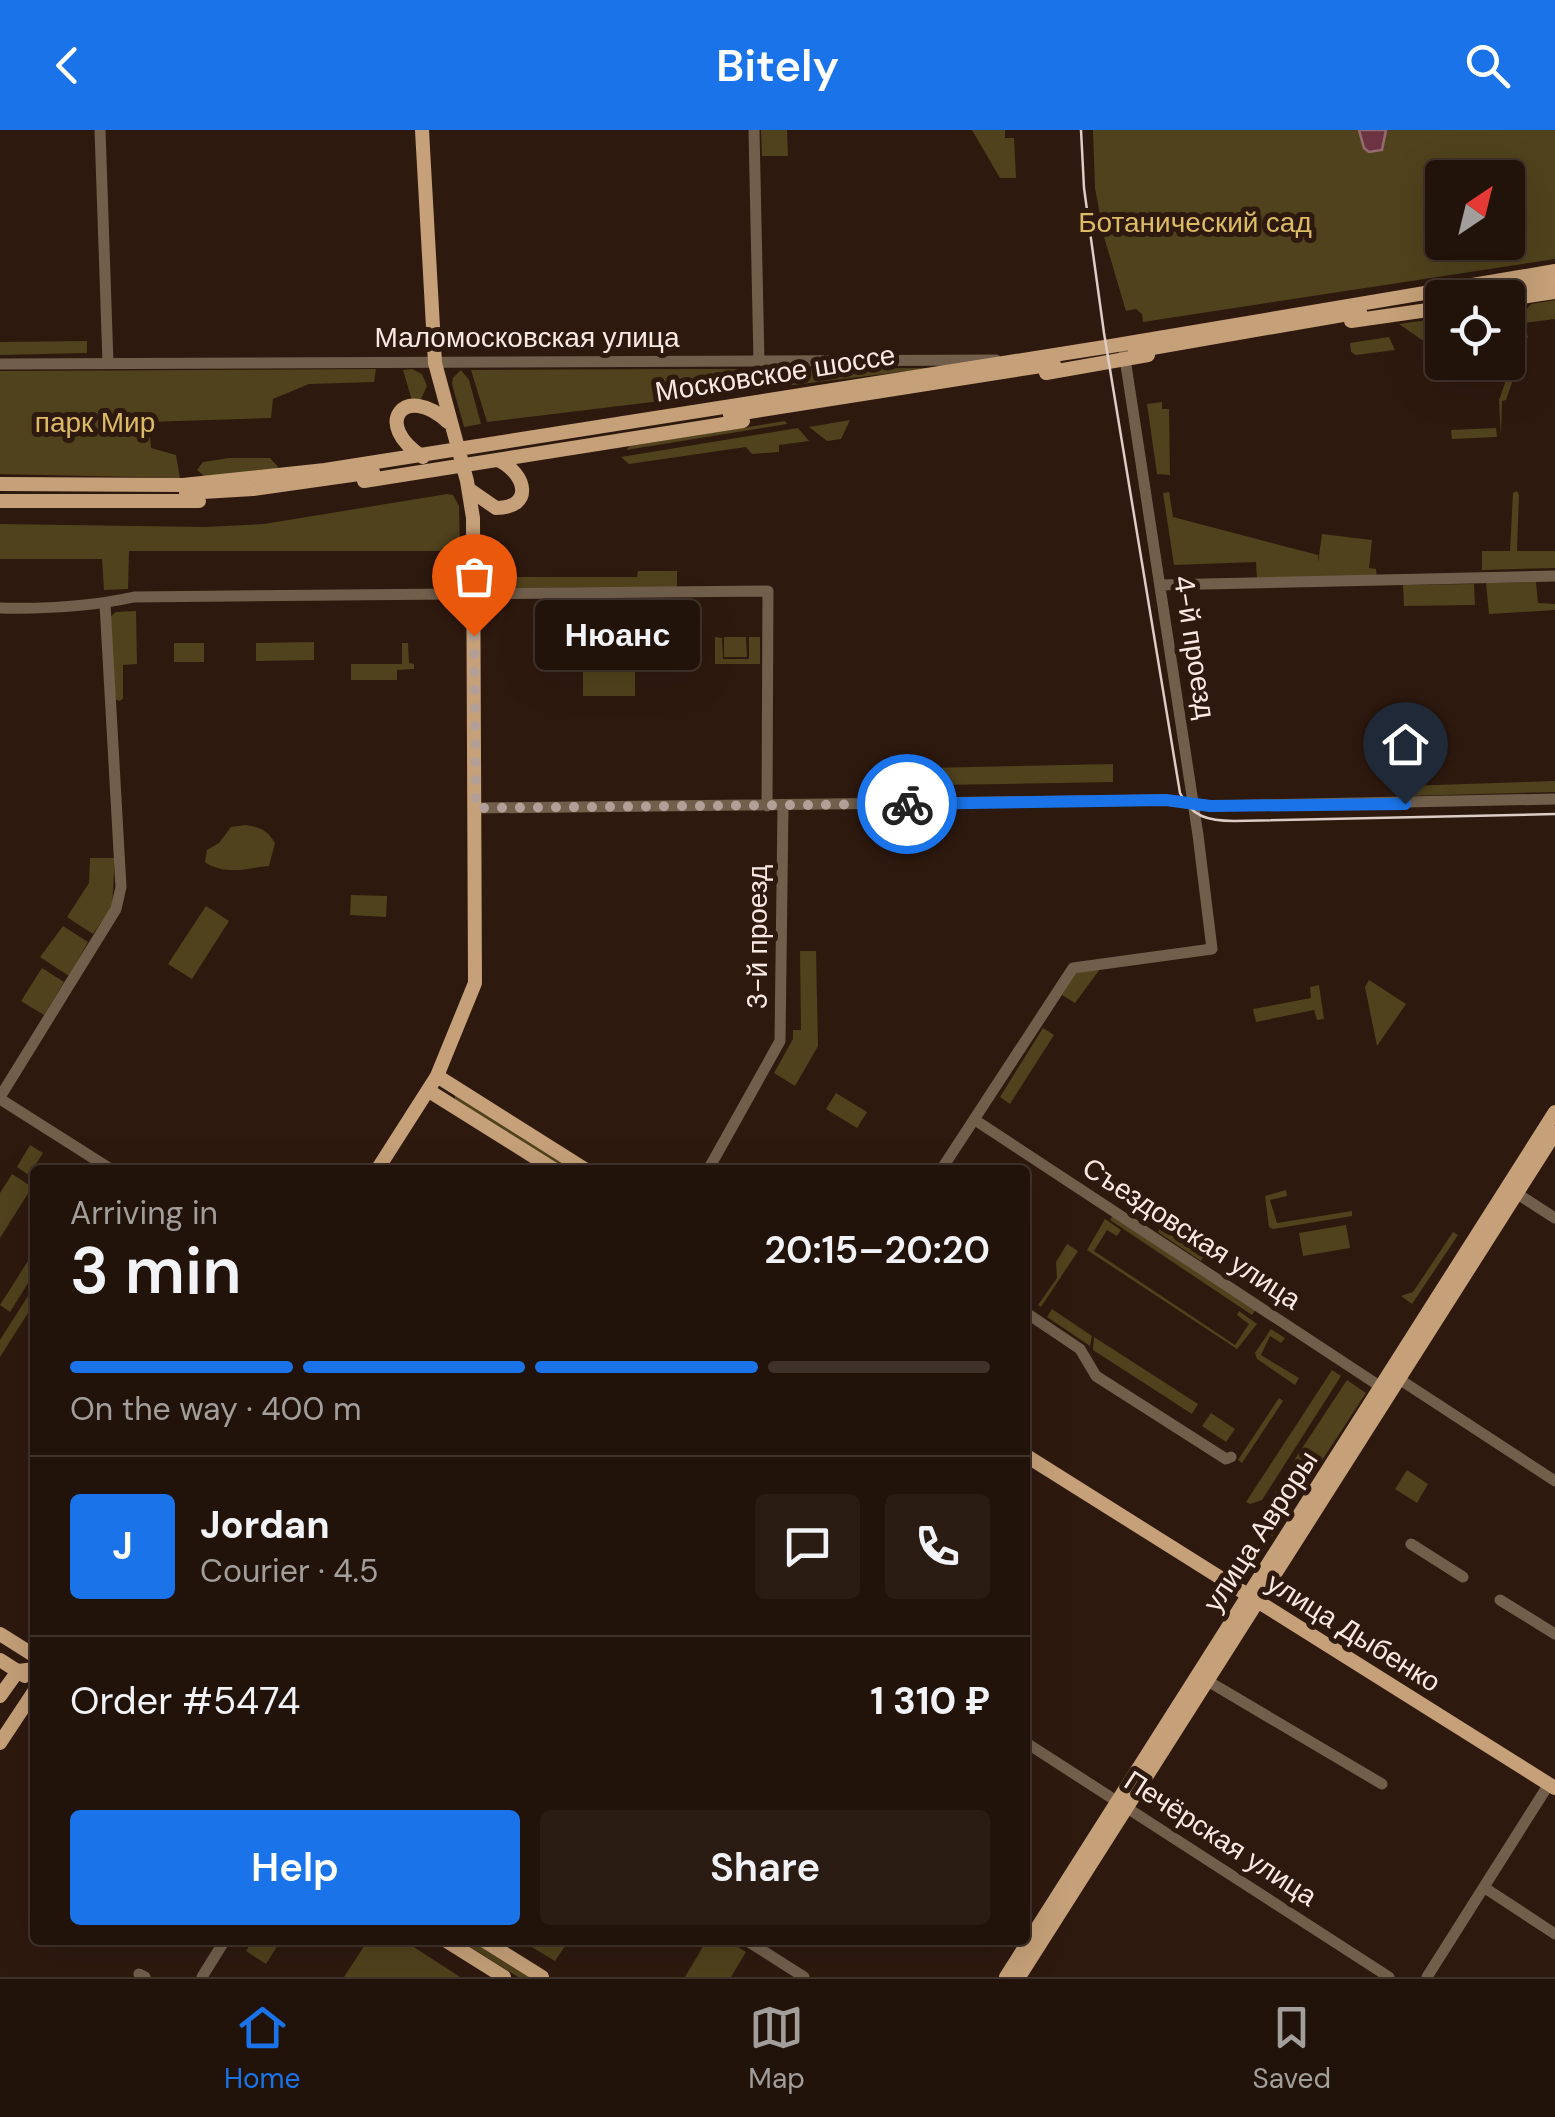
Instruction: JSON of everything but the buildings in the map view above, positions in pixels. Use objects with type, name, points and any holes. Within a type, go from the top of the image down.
[{"type":"main road","points":[[380,1165],[429,1090],[475,983],[474,518],[470,490],[434,363],[422,130]]},
{"type":"main road","name":"Московское шоссе","points":[[0,484],[183,486],[426,459],[491,457],[1124,352],[1555,271]]},
{"type":"main road","points":[[1525,287],[1555,282]]},
{"type":"main road","points":[[1525,296],[1555,292]]},
{"type":"main road","name":"Московское шоссе","points":[[491,457],[1425,302]]},
{"type":"main road","name":"Московское шоссе","points":[[0,501],[234,500],[1010,361],[1124,352],[1425,310]]},
{"type":"main road","points":[[426,459],[399,437],[396,424],[402,412],[410,406],[425,405],[449,423]]},
{"type":"main road","points":[[470,490],[496,508],[517,501],[522,487],[520,476],[491,457]]},
{"type":"main road","name":"Московское шоссе","points":[[0,492],[205,494],[426,459]]},
{"type":"main road","points":[[436,1076],[578,1165]]},
{"type":"main road","points":[[429,1090],[548,1165]]},
{"type":"main road","name":"улица Авроры","points":[[1018,1977],[1555,1112]]},
{"type":"main road","name":"улица Авроры","points":[[1030,1941],[1206,1680],[1253,1598],[1555,1133]]},
{"type":"main road","name":"улица Дыбенко","points":[[1030,1457],[1552,1786]]},
{"type":"main road","points":[[0,1634],[30,1653]]},
{"type":"main road","points":[[0,1660],[30,1679]]},
{"type":"main road","points":[[0,1696],[18,1671],[30,1670]]},
{"type":"main road","points":[[0,1744],[30,1698]]},
{"type":"main road","points":[[454,1945],[504,1977]]},
{"type":"main road","points":[[491,1945],[542,1977]]},
{"type":"main road","name":"улица Авроры","points":[[1006,1977],[1028,1945]]},
{"type":"street","points":[[100,130],[108,363]]},
{"type":"street","points":[[754,130],[759,362]]},
{"type":"street","name":"4-й проезд","points":[[975,1120],[1073,968],[1212,949],[1194,804],[1124,352]]},
{"type":"street","name":"Маломосковская улица","points":[[0,364],[964,358],[1053,364]]},
{"type":"street","points":[[1160,585],[1555,576]]},
{"type":"street","points":[[0,608],[48,609],[134,597],[768,591],[767,806]]},
{"type":"street","points":[[104,1165],[0,1098],[116,909],[121,887],[105,604]]},
{"type":"street","points":[[476,808],[1166,800],[1194,804],[1405,804],[1555,798]]},
{"type":"street","name":"3-й проезд","points":[[711,1165],[780,1041],[783,806]]},
{"type":"street","points":[[944,1165],[975,1120]]},
{"type":"street","name":"Съездовская улица","points":[[975,1120],[1381,1388]]},
{"type":"street","points":[[1516,1193],[1555,1218]]},
{"type":"street","points":[[1030,1315],[1080,1349],[1096,1376],[1226,1460],[1231,1456]]},
{"type":"street","points":[[1399,1378],[1555,1481]]},
{"type":"street","points":[[1411,1544],[1463,1577]]},
{"type":"street","points":[[1500,1600],[1555,1634]]},
{"type":"street","points":[[1206,1680],[1382,1784]]},
{"type":"street","name":"Печёрская улица","points":[[1030,1745],[1389,1977]]},
{"type":"street","points":[[1427,1977],[1552,1786]]},
{"type":"street","points":[[1485,1888],[1555,1934]]},
{"type":"street","points":[[202,1977],[222,1945]]},
{"type":"street","points":[[757,1945],[804,1977]]},
{"type":"green space","points":[[761,130],[787,130],[788,156],[762,156]]},
{"type":"green space","points":[[972,130],[1005,130],[1005,138],[1014,138],[1016,178],[1000,178]]},
{"type":"green space","name":"Ботанический сад","points":[[1093,130],[1555,130],[1555,259],[1143,322],[1136,309],[1126,311],[1104,237],[1095,188]]},
{"type":"green space","points":[[1555,300],[1555,319],[1525,323],[1525,312],[1531,304]]},
{"type":"green space","points":[[1425,320],[1425,339],[1422,340],[1399,324]]},
{"type":"green space","points":[[1389,337],[1395,350],[1356,355],[1351,352],[1350,343]]},
{"type":"green space","points":[[87,341],[87,353],[0,355],[0,342]]},
{"type":"green space","points":[[934,368],[487,422],[471,370]]},
{"type":"green space","name":"парк Мир","points":[[376,369],[374,382],[309,384],[273,399],[271,418],[149,422],[151,448],[176,455],[180,478],[0,474],[0,371]]},
{"type":"green space","points":[[403,370],[422,374],[427,386],[421,399],[413,404]]},
{"type":"green space","points":[[461,370],[469,380],[481,424],[464,427],[452,384]]},
{"type":"green space","points":[[1506,380],[1513,380],[1506,400],[1502,401],[1501,437],[1499,400]]},
{"type":"green space","points":[[1162,402],[1162,409],[1169,409],[1170,475],[1157,474],[1147,404]]},
{"type":"green space","points":[[850,420],[841,439],[827,441],[809,427]]},
{"type":"green space","points":[[785,421],[787,424],[626,450],[630,446]]},
{"type":"green space","points":[[798,428],[809,441],[779,445],[779,452],[752,454],[746,447],[629,464],[621,457]]},
{"type":"green space","points":[[1496,428],[1497,437],[1452,439],[1451,430]]},
{"type":"green space","points":[[270,458],[278,467],[205,477],[197,470],[203,462]]},
{"type":"green space","points":[[1517,491],[1517,551],[1555,551],[1555,568],[1482,570],[1482,551],[1510,551],[1513,493]]},
{"type":"green space","points":[[1169,492],[1173,517],[1318,555],[1318,563],[1322,534],[1372,540],[1369,568],[1376,569],[1377,578],[1257,580],[1256,562],[1174,565],[1163,493]]},
{"type":"green space","points":[[453,495],[459,506],[460,551],[129,551],[128,589],[104,590],[102,559],[0,559],[0,524],[264,524]]},
{"type":"green space","points":[[638,571],[677,571],[677,587],[494,588],[494,577],[637,577]]},
{"type":"green space","points":[[1536,582],[1538,603],[1555,604],[1555,610],[1489,614],[1486,583]]},
{"type":"green space","points":[[1474,584],[1475,605],[1404,606],[1403,585]]},
{"type":"green space","points":[[541,606],[567,606],[568,645],[541,645]]},
{"type":"green space","points":[[136,611],[137,664],[123,665],[123,699],[119,701],[115,699],[110,617],[116,612]]},
{"type":"green space","points":[[715,637],[722,638],[723,659],[749,659],[749,637],[760,637],[760,664],[715,664]]},
{"type":"green space","points":[[724,637],[746,637],[747,657],[724,657]]},
{"type":"green space","points":[[314,642],[314,660],[256,661],[256,643]]},
{"type":"green space","points":[[174,643],[204,643],[204,662],[174,662]]},
{"type":"green space","points":[[402,643],[408,643],[409,663],[414,664],[414,669],[397,670],[397,680],[351,680],[351,664],[402,664]]},
{"type":"green space","points":[[583,672],[635,672],[635,696],[583,696]]},
{"type":"green space","points":[[1113,764],[1113,782],[882,786],[882,769]]},
{"type":"green space","points":[[1555,781],[1555,792],[1406,796],[1406,786]]},
{"type":"green space","points":[[246,825],[263,830],[275,843],[269,866],[228,870],[205,862],[207,850],[219,843],[231,827]]},
{"type":"green space","points":[[90,858],[115,858],[112,907],[93,934],[67,917],[89,883]]},
{"type":"green space","points":[[351,895],[387,896],[386,917],[350,915]]},
{"type":"green space","points":[[206,906],[229,921],[192,979],[168,964]]},
{"type":"green space","points":[[63,926],[88,942],[69,976],[40,957]]},
{"type":"green space","points":[[800,951],[816,951],[818,1046],[795,1086],[774,1073],[793,1039],[793,1030],[801,1030]]},
{"type":"green space","points":[[42,968],[64,982],[44,1015],[21,1001]]},
{"type":"green space","points":[[1100,969],[1075,1003],[1062,995],[1076,972]]},
{"type":"green space","points":[[1369,980],[1406,1004],[1377,1046],[1365,987]]},
{"type":"green space","points":[[1319,985],[1324,1019],[1317,1020],[1314,1010],[1256,1022],[1253,1009],[1311,998],[1310,987]]},
{"type":"green space","points":[[1043,1028],[1054,1035],[1010,1104],[1000,1097]]},
{"type":"green space","points":[[836,1093],[867,1112],[857,1128],[826,1109]]},
{"type":"green space","points":[[458,1096],[569,1165],[556,1165],[455,1102]]},
{"type":"green space","points":[[30,1145],[43,1153],[35,1165],[30,1165],[29,1175],[17,1167]]},
{"type":"green space","points":[[12,1174],[30,1186],[0,1238],[0,1193]]},
{"type":"green space","points":[[1286,1190],[1287,1196],[1270,1200],[1277,1223],[1352,1211],[1352,1216],[1273,1229],[1269,1227],[1265,1196]]},
{"type":"green space","points":[[1115,1212],[1256,1309],[1252,1315],[1110,1220]]},
{"type":"green space","points":[[1105,1219],[1121,1230],[1117,1236],[1107,1230],[1094,1251],[1235,1345],[1249,1324],[1237,1315],[1239,1311],[1257,1324],[1237,1349],[1087,1250]]},
{"type":"green space","points":[[1162,1225],[1205,1254],[1201,1261],[1158,1232]]},
{"type":"green space","points":[[1346,1225],[1350,1248],[1303,1256],[1299,1233]]},
{"type":"green space","points":[[1453,1232],[1458,1235],[1412,1304],[1401,1296],[1413,1292]]},
{"type":"green space","points":[[1067,1244],[1078,1251],[1041,1307],[1038,1305],[1057,1278],[1056,1262]]},
{"type":"green space","points":[[30,1258],[30,1280],[10,1312],[0,1305]]},
{"type":"green space","points":[[30,1293],[30,1310],[0,1357],[0,1340]]},
{"type":"green space","points":[[1052,1309],[1092,1336],[1090,1346],[1047,1317]]},
{"type":"green space","points":[[1271,1329],[1285,1338],[1281,1343],[1270,1336],[1261,1355],[1299,1378],[1295,1385],[1257,1359],[1255,1353]]},
{"type":"green space","points":[[1094,1337],[1198,1404],[1192,1414],[1093,1350]]},
{"type":"green space","points":[[1332,1370],[1341,1376],[1262,1500],[1246,1502]]},
{"type":"green space","points":[[1347,1380],[1366,1393],[1306,1485],[1300,1482],[1284,1506],[1289,1510],[1272,1537],[1262,1513],[1293,1464],[1301,1468],[1293,1462]]},
{"type":"green space","points":[[1279,1398],[1283,1401],[1242,1463],[1238,1460]]},
{"type":"green space","points":[[1211,1413],[1235,1429],[1226,1442],[1202,1426]]},
{"type":"green space","points":[[1407,1470],[1428,1484],[1417,1503],[1395,1489]]},
{"type":"green space","points":[[250,1945],[278,1945],[266,1964],[246,1951]]},
{"type":"green space","points":[[365,1945],[411,1945],[460,1977],[344,1977]]},
{"type":"green space","points":[[467,1945],[480,1945],[531,1977],[518,1977]]},
{"type":"green space","points":[[528,1945],[566,1945],[555,1961]]},
{"type":"green space","points":[[704,1945],[735,1945],[746,1952],[731,1977],[685,1977]]},
{"type":"shaded area","points":[[1359,130],[1386,130],[1382,150],[1369,152],[1364,148]]},
{"type":"tram line","points":[[1081,130],[1084,188],[1104,333],[1184,801],[1202,816],[1225,821],[1555,814]]},
{"type":"way so far","points":[[474,636],[476,808],[907,804]]},
{"type":"place","name":"Нюанс","points":[[474,636]]},
{"type":"route","points":[[907,804],[1166,800],[1210,806],[1405,804]]}]
